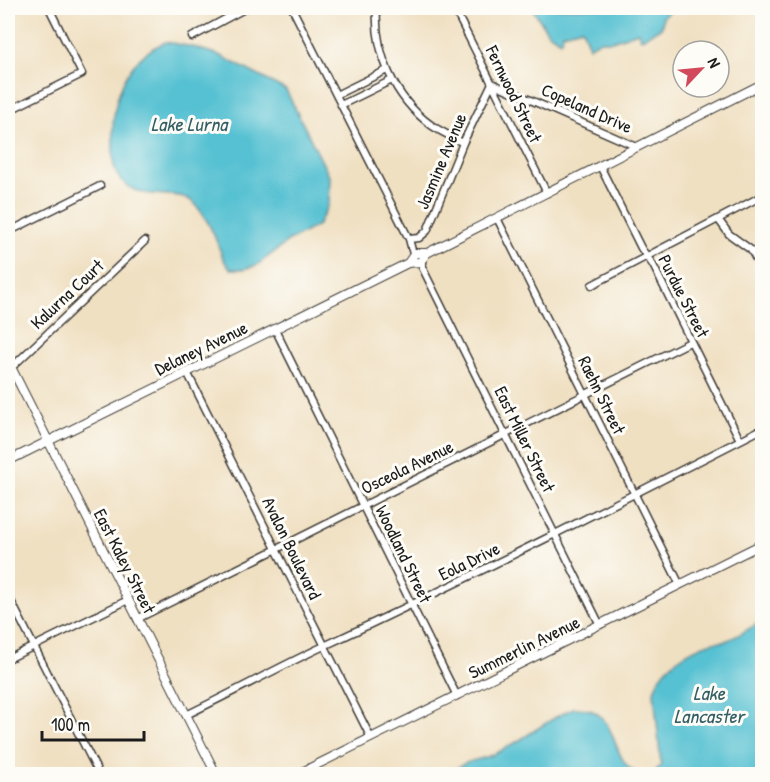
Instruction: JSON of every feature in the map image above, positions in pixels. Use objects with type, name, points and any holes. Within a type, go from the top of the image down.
[{"type":"street","points":[[8,111],[82,74],[49,8]]},
{"type":"street","points":[[192,37],[246,8]]},
{"type":"street","points":[[292,8],[409,239]]},
{"type":"street","points":[[377,8],[376,24],[379,43],[392,80],[413,108],[431,125],[464,143]]},
{"type":"street","name":"Fernwood Street","points":[[454,8],[547,193]]},
{"type":"street","points":[[336,95],[387,70]]},
{"type":"street","points":[[341,105],[392,80]]},
{"type":"street","name":"Jasmine Avenue","points":[[409,239],[420,238],[427,231],[492,82]]},
{"type":"street","name":"Copeland Drive","points":[[492,82],[637,147]]},
{"type":"street","name":"Delaney Avenue","points":[[8,461],[762,84]]},
{"type":"street","name":"Purdue Street","points":[[600,166],[740,440]]},
{"type":"street","points":[[8,232],[100,186]]},
{"type":"street","points":[[592,285],[762,196]]},
{"type":"street","name":"Raehn Street","points":[[497,218],[680,585]]},
{"type":"street","points":[[718,219],[729,234],[751,250],[762,270]]},
{"type":"street","name":"East Miller Street","points":[[409,239],[600,625]]},
{"type":"street","name":"Kalurna Court","points":[[9,364],[145,241]]},
{"type":"street","name":"Woodland Street","points":[[275,329],[458,696]]},
{"type":"street","name":"Osceola Avenue","points":[[137,619],[690,342]]},
{"type":"street","name":"East Kaley Street","points":[[9,364],[216,774]]},
{"type":"street","name":"Avalon Boulevard","points":[[187,372],[370,738]]},
{"type":"street","name":"Eola Drive","points":[[186,715],[324,646],[412,606],[762,429]]},
{"type":"street","name":"Summerlin Avenue","points":[[298,774],[762,544]]},
{"type":"street","points":[[8,595],[99,774]]},
{"type":"street","points":[[8,659],[128,600]]},
{"type":"water","points":[[532,8],[674,8],[663,17],[662,27],[641,39],[638,32],[612,41],[599,41],[589,47],[582,28],[563,33],[561,41],[548,33]]},
{"type":"water","name":"Lake Lurna","points":[[166,42],[219,55],[286,90],[330,178],[329,204],[318,225],[289,241],[257,265],[244,269],[231,269],[224,261],[211,229],[196,205],[180,196],[140,192],[120,179],[114,167],[114,113],[123,84],[139,59]]},
{"type":"water","name":"Lake Lancaster","points":[[762,622],[762,774],[653,774],[661,765],[654,692],[662,674],[685,654],[712,642],[730,639]]},
{"type":"water","points":[[574,708],[590,710],[601,716],[623,760],[630,768],[641,774],[451,774],[465,763],[503,750]]}]
